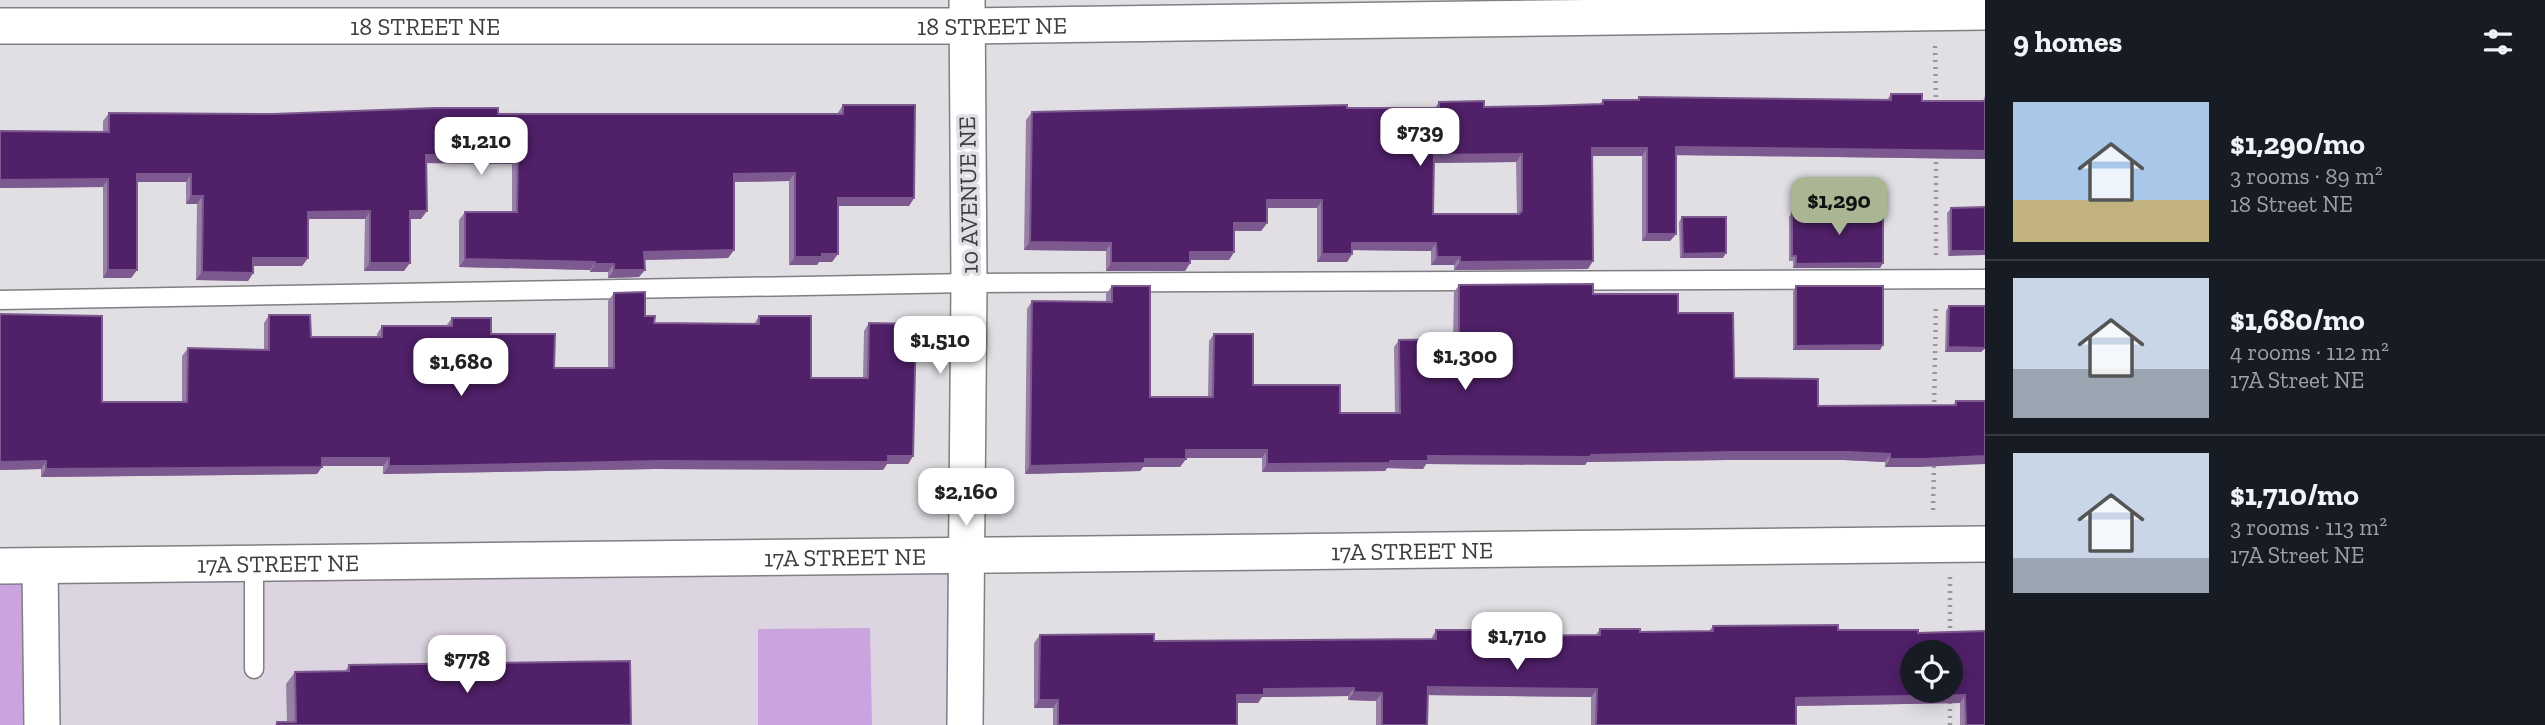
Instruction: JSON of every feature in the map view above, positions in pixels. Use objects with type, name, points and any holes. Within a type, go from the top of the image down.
[{"type":"street","name":"18 STREET NE","points":[[0,26],[46,13],[1985,12]]},
{"type":"street","name":"10 AVENUE NE","points":[[965,725],[969,283],[967,13]]},
{"type":"street","name":"17A STREET NE","points":[[0,566],[1985,544]]},
{"type":"street","points":[[40,566],[42,725]]},
{"type":"lane","points":[[0,300],[969,283],[1985,279]]},
{"type":"lane","points":[[254,564],[254,669]]},
{"type":"path","points":[[1933,544],[1950,575],[1950,640]]},
{"type":"path","points":[[1950,703],[1950,725]]},
{"type":"shaded area","points":[[967,556],[965,725],[42,725],[40,566]]},
{"type":"shaded area","points":[[0,566],[40,566],[42,725],[0,725]]},
{"type":"shaded area","points":[[870,628],[872,725],[758,725],[758,629]]},
{"type":"building","points":[[1891,94],[1922,94],[1922,101],[1985,101],[1985,151],[1676,147],[1676,234],[1647,234],[1647,148],[1592,148],[1593,261],[1460,262],[1460,257],[1437,257],[1436,243],[1352,243],[1352,254],[1322,254],[1322,200],[1267,200],[1267,223],[1234,223],[1234,252],[1190,252],[1190,263],[1111,263],[1111,243],[1030,242],[1032,112],[1347,105],[1347,108],[1439,108],[1439,102],[1484,101],[1484,107],[1541,106],[1603,104],[1603,100],[1639,100],[1639,97],[1891,100]],"holes":[[[1522,154],[1522,211],[1519,214],[1433,214],[1434,155]]]},
{"type":"building","points":[[843,105],[915,105],[914,198],[838,198],[838,254],[822,254],[822,257],[795,257],[795,173],[734,174],[734,250],[644,252],[645,270],[614,270],[614,264],[595,262],[465,259],[465,212],[517,212],[518,156],[426,155],[427,211],[410,211],[410,263],[370,263],[370,211],[308,212],[308,258],[253,258],[253,273],[202,272],[203,196],[191,196],[191,174],[137,174],[137,270],[108,270],[108,179],[0,180],[0,131],[109,132],[109,113],[273,114],[498,108],[498,114],[843,114]]},
{"type":"building","points":[[1842,207],[1883,207],[1883,263],[1796,264],[1796,256],[1792,256],[1792,213],[1842,213]]},
{"type":"building","points":[[1985,207],[1985,251],[1951,251],[1951,208]]},
{"type":"building","points":[[1682,217],[1726,217],[1726,253],[1683,254]]},
{"type":"building","points":[[1593,284],[1593,294],[1678,294],[1678,313],[1733,313],[1734,378],[1818,379],[1818,406],[1956,405],[1956,401],[1985,401],[1985,456],[1890,459],[1890,454],[1849,452],[1732,452],[1591,457],[1428,456],[1428,461],[1390,463],[1267,464],[1267,450],[1186,450],[1186,459],[1145,459],[1145,463],[1030,466],[1032,301],[1112,302],[1112,286],[1150,286],[1150,397],[1213,397],[1214,334],[1253,334],[1253,385],[1340,385],[1340,413],[1400,413],[1399,340],[1459,339],[1459,285]]},
{"type":"building","points":[[1796,286],[1883,286],[1883,345],[1796,346]]},
{"type":"building","points":[[645,292],[645,316],[655,316],[654,323],[759,324],[759,316],[811,316],[811,378],[868,378],[869,323],[916,324],[913,456],[888,456],[888,462],[660,461],[423,466],[389,466],[389,458],[322,458],[322,467],[46,469],[46,461],[0,462],[0,314],[102,316],[102,402],[187,402],[188,348],[269,350],[269,315],[310,315],[311,337],[382,337],[382,326],[452,326],[452,318],[491,318],[491,334],[555,334],[554,368],[614,368],[614,293]]},
{"type":"building","points":[[1949,306],[1985,306],[1985,348],[1948,347]]},
{"type":"building","points":[[1838,625],[1838,630],[1918,630],[1918,633],[1985,631],[1985,725],[1966,725],[1963,640],[1900,640],[1900,696],[1796,698],[1796,725],[1596,725],[1597,689],[1428,687],[1427,725],[1382,725],[1382,693],[1354,692],[1354,688],[1264,689],[1264,695],[1237,695],[1237,725],[1058,725],[1058,700],[1039,700],[1040,635],[1154,634],[1154,641],[1436,639],[1436,630],[1510,630],[1510,636],[1600,635],[1600,629],[1640,629],[1640,632],[1713,631],[1713,626]]},
{"type":"building","points":[[630,661],[631,725],[277,725],[277,722],[296,722],[295,672],[349,671],[349,665]]}]
